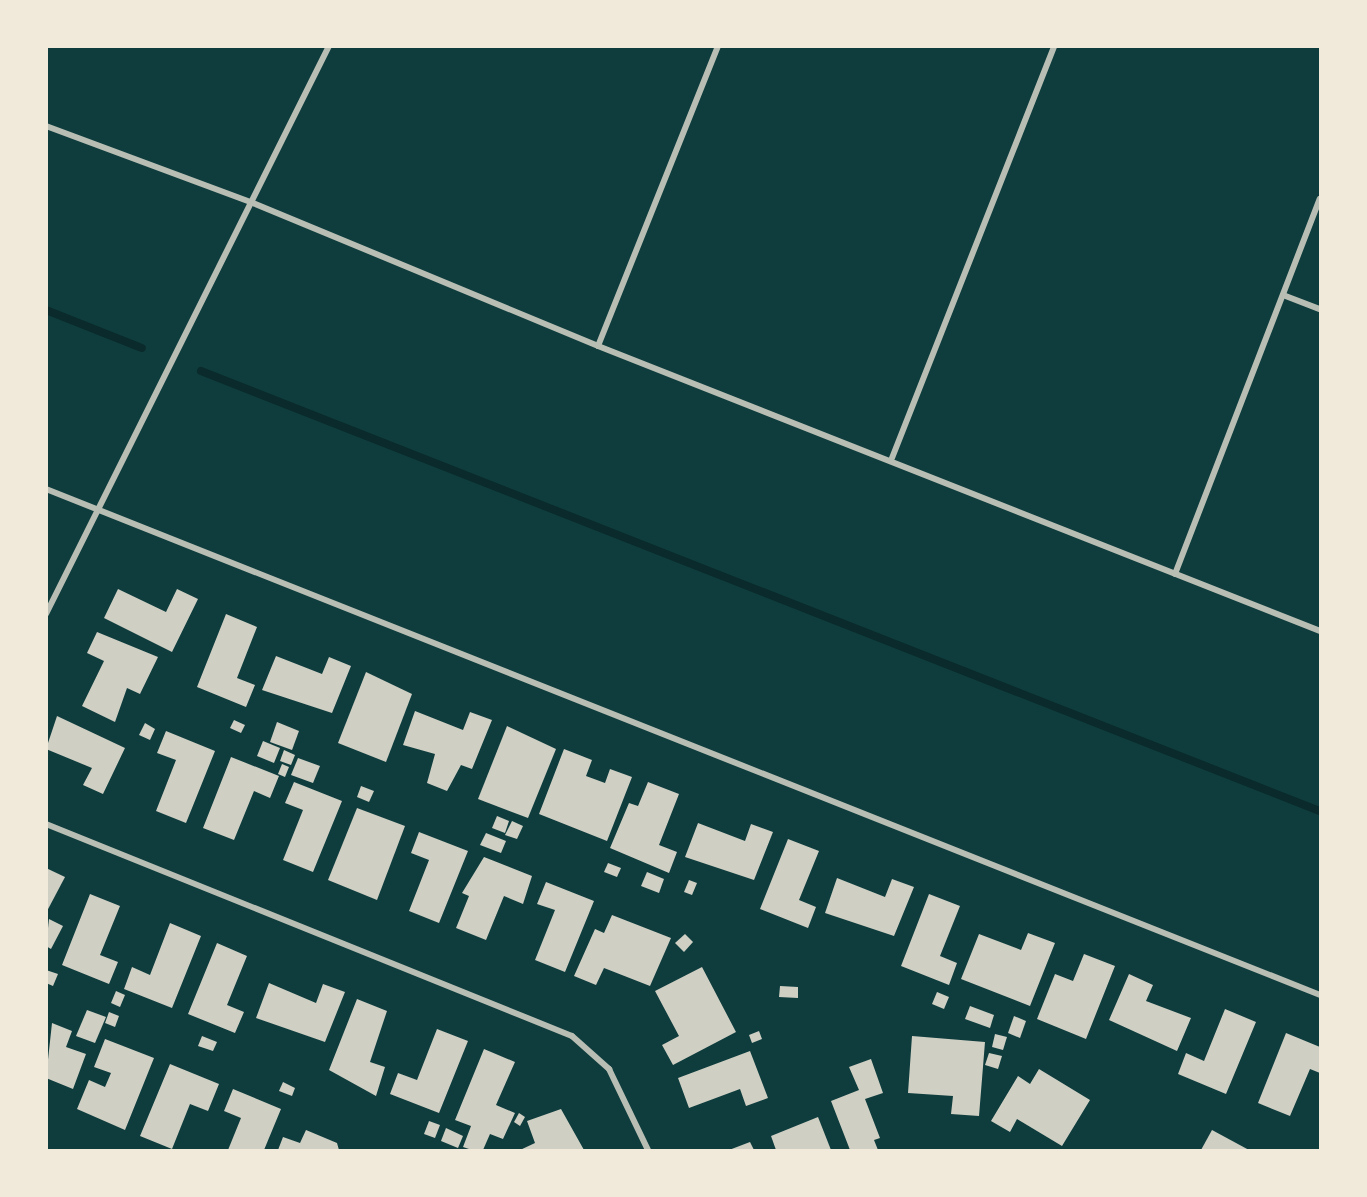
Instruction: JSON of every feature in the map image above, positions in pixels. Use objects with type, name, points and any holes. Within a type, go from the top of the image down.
[{"type":"street","points":[[46,614],[253,203],[329,46]]},
{"type":"street","points":[[598,346],[718,46]]},
{"type":"street","points":[[892,459],[1054,46]]},
{"type":"street","points":[[46,126],[253,203],[598,346],[892,459],[1320,632]]},
{"type":"street","points":[[1175,574],[1320,198]]},
{"type":"street","points":[[1283,295],[1320,309]]},
{"type":"street","points":[[46,489],[1320,995]]},
{"type":"street","points":[[46,824],[572,1036],[609,1069],[648,1150]]},
{"type":"building","points":[[118,589],[166,612],[177,589],[198,599],[172,652],[104,618]]},
{"type":"building","points":[[226,614],[257,627],[237,678],[255,685],[246,707],[197,687]]},
{"type":"building","points":[[97,632],[158,657],[140,694],[127,688],[115,722],[82,706],[104,661],[87,653]]},
{"type":"building","points":[[276,656],[322,674],[329,657],[351,666],[332,713],[262,690]]},
{"type":"building","points":[[366,672],[412,694],[386,762],[338,743]]},
{"type":"building","points":[[415,711],[463,730],[470,712],[492,720],[472,769],[461,765],[447,791],[427,783],[435,754],[403,745]]},
{"type":"building","points":[[57,716],[125,748],[103,794],[83,785],[92,768],[46,749]]},
{"type":"building","points":[[234,720],[245,725],[241,733],[230,728]]},
{"type":"building","points":[[277,722],[299,731],[292,750],[270,742]]},
{"type":"building","points":[[145,723],[155,729],[150,740],[139,735]]},
{"type":"building","points":[[507,726],[556,749],[528,818],[478,799]]},
{"type":"building","points":[[166,731],[215,751],[186,823],[156,811],[176,760],[157,753]]},
{"type":"building","points":[[263,741],[280,748],[274,763],[257,756]]},
{"type":"building","points":[[564,749],[592,760],[586,776],[605,783],[610,769],[632,777],[607,841],[539,814]]},
{"type":"building","points":[[284,750],[295,755],[291,765],[280,761]]},
{"type":"building","points":[[231,757],[279,776],[270,798],[254,791],[234,840],[203,828]]},
{"type":"building","points":[[298,758],[320,766],[313,783],[291,775]]},
{"type":"building","points":[[282,764],[289,767],[285,777],[278,774]]},
{"type":"building","points":[[294,782],[342,801],[313,872],[283,860],[303,810],[285,803]]},
{"type":"building","points":[[648,782],[679,794],[659,845],[677,852],[669,873],[610,848],[629,803],[638,806]]},
{"type":"building","points":[[361,786],[374,791],[369,802],[357,797]]},
{"type":"building","points":[[357,808],[405,826],[377,900],[328,880]]},
{"type":"building","points":[[497,816],[509,821],[505,833],[492,828]]},
{"type":"building","points":[[512,821],[523,826],[517,839],[505,835]]},
{"type":"building","points":[[698,823],[745,841],[751,824],[773,832],[754,880],[685,857]]},
{"type":"building","points":[[419,832],[468,851],[439,923],[409,911],[429,860],[411,853]]},
{"type":"building","points":[[486,833],[506,841],[501,853],[480,845]]},
{"type":"building","points":[[788,839],[819,851],[799,900],[816,907],[808,928],[760,909]]},
{"type":"building","points":[[484,857],[532,876],[523,904],[504,896],[486,940],[456,928],[469,896],[462,893]]},
{"type":"building","points":[[608,863],[621,868],[617,877],[604,872]]},
{"type":"building","points":[[46,868],[65,877],[46,913]]},
{"type":"building","points":[[647,872],[664,879],[659,893],[641,886]]},
{"type":"building","points":[[837,878],[885,897],[892,879],[914,887],[894,936],[825,913]]},
{"type":"building","points":[[689,880],[697,883],[692,895],[684,892]]},
{"type":"building","points":[[546,882],[594,901],[565,972],[535,960],[555,910],[537,904]]},
{"type":"building","points":[[90,894],[120,906],[100,955],[118,962],[109,984],[62,965]]},
{"type":"building","points":[[929,894],[960,906],[940,956],[957,963],[949,985],[901,966]]},
{"type":"building","points":[[612,915],[671,938],[650,986],[604,968],[596,985],[574,976],[595,929],[604,933]]},
{"type":"building","points":[[49,919],[63,926],[51,949],[46,946]]},
{"type":"building","points":[[170,923],[201,936],[172,1008],[124,989],[132,967],[150,975]]},
{"type":"building","points":[[1028,933],[1055,943],[1030,1006],[961,979],[979,934],[1021,950]]},
{"type":"building","points":[[685,934],[693,942],[684,952],[675,943]]},
{"type":"building","points":[[217,943],[247,956],[227,1005],[244,1012],[235,1033],[188,1014]]},
{"type":"building","points":[[1084,954],[1115,966],[1086,1039],[1037,1019],[1055,974],[1073,981]]},
{"type":"building","points":[[702,967],[736,1032],[673,1065],[662,1045],[679,1036],[655,991]]},
{"type":"building","points":[[46,970],[58,974],[53,986],[46,983]]},
{"type":"building","points":[[1129,974],[1153,985],[1146,1001],[1191,1018],[1177,1051],[1109,1020]]},
{"type":"building","points":[[269,983],[316,1003],[323,984],[345,992],[325,1042],[256,1018]]},
{"type":"building","points":[[780,986],[798,987],[798,998],[779,997]]},
{"type":"building","points":[[116,991],[125,995],[120,1007],[111,1003]]},
{"type":"building","points":[[937,992],[949,997],[944,1009],[932,1004]]},
{"type":"building","points":[[357,999],[387,1011],[370,1062],[385,1067],[376,1096],[329,1070]]},
{"type":"building","points":[[970,1006],[994,1015],[990,1028],[965,1019]]},
{"type":"building","points":[[1225,1009],[1256,1022],[1226,1094],[1178,1074],[1186,1053],[1204,1061]]},
{"type":"building","points":[[87,1010],[106,1017],[95,1043],[76,1036]]},
{"type":"building","points":[[109,1012],[119,1016],[115,1027],[105,1023]]},
{"type":"building","points":[[1014,1016],[1026,1021],[1020,1038],[1008,1033]]},
{"type":"building","points":[[52,1023],[72,1031],[66,1047],[86,1054],[73,1089],[46,1078]]},
{"type":"building","points":[[437,1029],[468,1041],[439,1113],[390,1094],[398,1073],[417,1080]]},
{"type":"building","points":[[759,1031],[762,1039],[752,1043],[749,1035]]},
{"type":"building","points":[[1286,1033],[1320,1047],[1320,1073],[1310,1069],[1290,1116],[1258,1103]]},
{"type":"building","points":[[995,1034],[1007,1037],[1003,1050],[992,1047]]},
{"type":"building","points":[[202,1036],[217,1042],[213,1051],[198,1046]]},
{"type":"building","points":[[912,1036],[985,1042],[979,1116],[951,1114],[953,1096],[908,1093]]},
{"type":"building","points":[[105,1039],[154,1058],[125,1130],[77,1109],[89,1080],[105,1087],[111,1073],[94,1067]]},
{"type":"building","points":[[484,1049],[515,1062],[496,1105],[515,1113],[503,1139],[490,1134],[483,1150],[472,1150],[463,1147],[471,1126],[455,1120]]},
{"type":"building","points":[[750,1051],[768,1098],[746,1106],[740,1089],[689,1108],[678,1078]]},
{"type":"building","points":[[989,1053],[1002,1056],[998,1069],[985,1065]]},
{"type":"building","points":[[871,1059],[883,1093],[865,1099],[880,1138],[874,1140],[878,1150],[850,1150],[831,1101],[859,1090],[849,1067]]},
{"type":"building","points":[[170,1064],[219,1084],[208,1111],[190,1104],[172,1149],[140,1136]]},
{"type":"building","points":[[1039,1069],[1090,1100],[1062,1146],[1017,1119],[1010,1132],[991,1121],[1018,1076],[1030,1084]]},
{"type":"building","points":[[283,1082],[295,1088],[292,1096],[279,1091]]},
{"type":"building","points":[[233,1089],[281,1109],[264,1150],[228,1150],[241,1118],[224,1111]]},
{"type":"building","points":[[561,1109],[584,1150],[520,1150],[535,1143],[527,1121]]},
{"type":"building","points":[[519,1113],[525,1117],[520,1126],[514,1122]]},
{"type":"building","points":[[818,1117],[831,1150],[776,1150],[771,1136]]},
{"type":"building","points":[[429,1121],[440,1125],[435,1138],[424,1134]]},
{"type":"building","points":[[446,1128],[463,1136],[458,1148],[441,1141]]},
{"type":"building","points":[[306,1130],[337,1143],[339,1150],[278,1150],[283,1137],[300,1143]]},
{"type":"building","points":[[1212,1130],[1249,1150],[1201,1150]]},
{"type":"building","points":[[750,1142],[754,1150],[729,1150]]},
{"type":"waterway","points":[[46,310],[142,348]]},
{"type":"waterway","points":[[201,371],[1320,811]]}]
